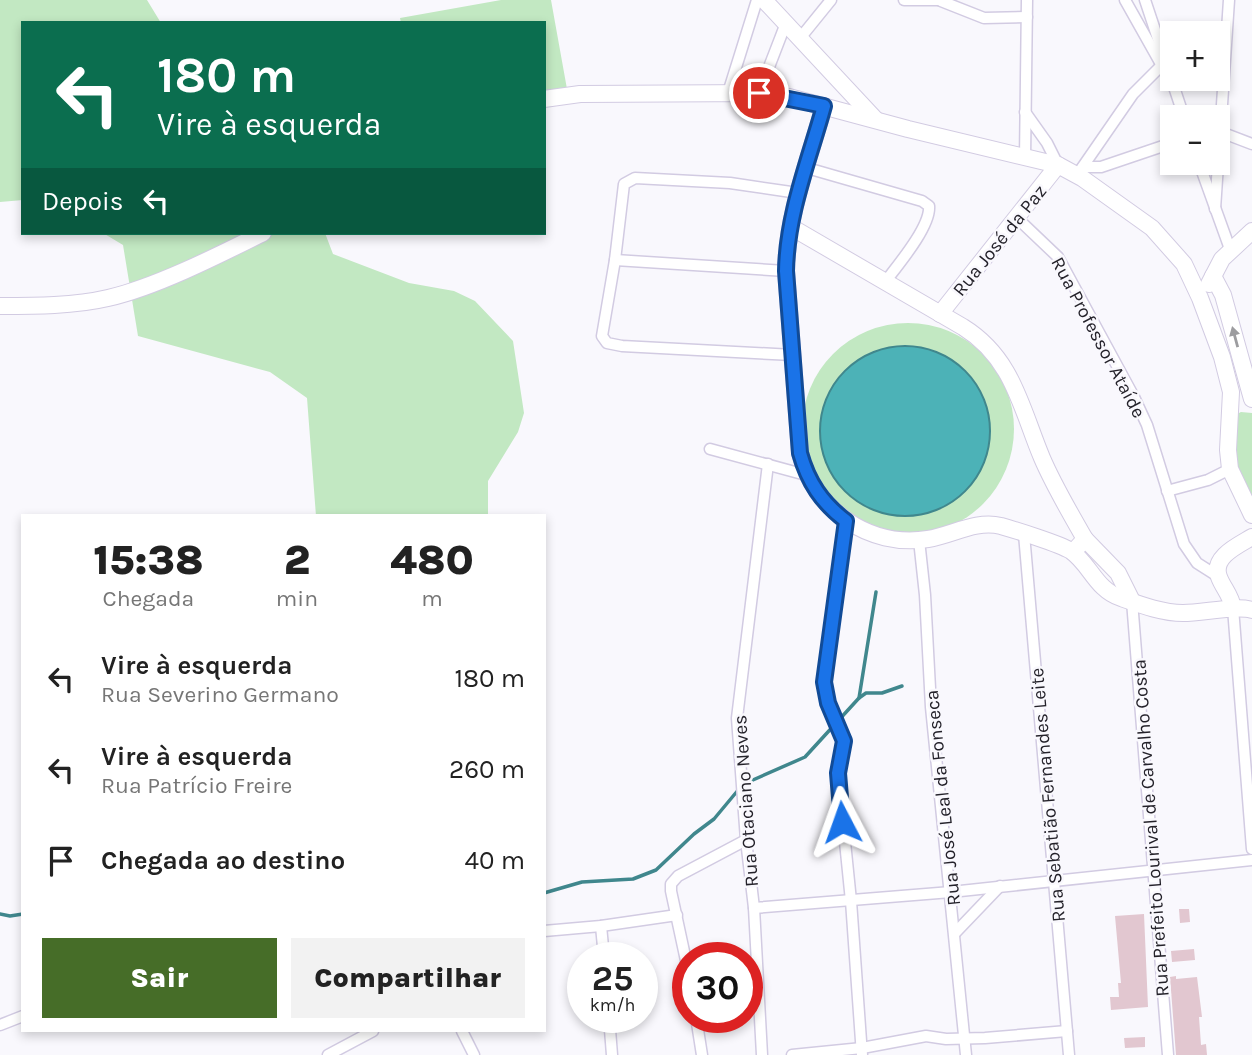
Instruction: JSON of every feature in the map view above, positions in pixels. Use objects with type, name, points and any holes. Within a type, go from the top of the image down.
[{"type":"street","points":[[728,93],[757,0]]},
{"type":"street","points":[[764,0],[875,119]]},
{"type":"street","points":[[801,37],[831,0]]},
{"type":"street","points":[[904,0],[941,1],[984,18],[1027,17]]},
{"type":"street","points":[[1025,159],[1027,0]]},
{"type":"street","points":[[1125,0],[1160,57]]},
{"type":"street","points":[[1145,0],[1160,52]]},
{"type":"street","points":[[1221,105],[1229,0]]},
{"type":"street","points":[[759,93],[786,23]]},
{"type":"street","points":[[1080,171],[1133,94],[1160,65]]},
{"type":"street","points":[[546,99],[580,94],[759,93],[824,106],[1080,171],[1152,228],[1184,264],[1219,346],[1231,392],[1230,469],[1252,515]]},
{"type":"street","points":[[824,106],[798,192],[786,271],[798,437],[806,475],[828,506],[846,521],[878,536],[900,540],[919,540],[990,524],[1073,552],[1106,590],[1116,596],[1172,612],[1204,613],[1233,608],[1252,610]]},
{"type":"street","points":[[1025,112],[1047,142],[1058,165]]},
{"type":"street","points":[[1230,135],[1252,144]]},
{"type":"street","points":[[1080,171],[1101,167],[1160,147]]},
{"type":"street","name":"Rua José da Paz","points":[[940,314],[1058,165]]},
{"type":"street","points":[[807,168],[922,201],[929,206],[929,214],[923,225],[886,282]]},
{"type":"street","points":[[1203,175],[1230,249]]},
{"type":"street","points":[[1215,209],[1217,175]]},
{"type":"street","points":[[793,355],[612,345],[607,344],[602,336],[624,184],[632,179],[730,183],[798,192]]},
{"type":"street","name":"Rua Professor Ataíde","points":[[1016,217],[1058,257],[1079,292],[1141,412],[1189,552],[1201,567],[1219,577]]},
{"type":"street","points":[[791,227],[980,338],[1001,360],[1047,469],[1085,540],[1118,573],[1132,601]]},
{"type":"street","points":[[1200,298],[1222,259],[1252,231]]},
{"type":"street","points":[[0,306],[33,306],[108,298],[180,271],[259,235]]},
{"type":"street","points":[[615,260],[786,271]]},
{"type":"street","points":[[1184,264],[1213,276],[1223,295],[1252,399]]},
{"type":"street","points":[[1231,392],[1252,412]]},
{"type":"street","points":[[710,449],[806,475]]},
{"type":"street","name":"Rua Otaciano Neves","points":[[762,1055],[754,908],[738,751],[738,703],[768,464]]},
{"type":"street","points":[[1167,491],[1208,480],[1230,469]]},
{"type":"street","points":[[846,521],[824,673],[825,692],[844,741],[838,773],[862,1051]]},
{"type":"street","name":"Rua Sebatião Fernandes Leite","points":[[1024,534],[1069,1055]]},
{"type":"street","points":[[1252,537],[1224,554],[1218,570],[1233,608],[1252,849]]},
{"type":"street","name":"Rua José Leal da Fonseca","points":[[919,540],[926,606],[931,707],[966,1055]]},
{"type":"street","points":[[1073,552],[1085,540]]},
{"type":"street","name":"Rua Prefeito Lourival de Carvalho Costa","points":[[1132,601],[1168,1055]]},
{"type":"street","points":[[682,942],[670,887],[674,879],[746,840]]},
{"type":"street","points":[[754,908],[951,892],[1252,860]]},
{"type":"street","points":[[955,933],[1000,886]]},
{"type":"street","points":[[546,931],[677,915]]},
{"type":"street","points":[[601,926],[603,942]]},
{"type":"street","points":[[0,1025],[21,1017]]},
{"type":"street","points":[[792,1055],[862,1051],[926,1036],[985,1038],[1067,1031]]},
{"type":"street","points":[[328,1055],[371,1032]]},
{"type":"street","points":[[462,1032],[474,1055]]},
{"type":"street","points":[[610,1033],[612,1055]]},
{"type":"street","points":[[699,1033],[702,1055]]},
{"type":"green space","points":[[0,0],[147,0],[160,21],[21,21],[21,200],[0,202]]},
{"type":"green space","points":[[501,0],[551,0],[567,89],[546,93],[546,21],[401,21],[400,18]]},
{"type":"green space","points":[[106,235],[326,235],[333,254],[409,283],[454,291],[475,301],[513,341],[524,413],[518,432],[488,481],[488,514],[316,514],[307,398],[270,372],[138,336],[123,245]]},
{"type":"green space","points":[[908,323],[949,331],[983,354],[1006,388],[1014,429],[1006,470],[983,504],[949,527],[908,535],[867,527],[833,504],[810,470],[802,429],[810,388],[833,354],[867,331]]},
{"type":"green space","points":[[1241,412],[1252,413],[1252,515],[1228,450],[1235,415]]},
{"type":"water","points":[[905,346],[938,352],[965,371],[984,398],[990,431],[984,464],[965,491],[938,510],[905,516],[872,510],[845,491],[826,464],[820,431],[826,398],[845,371],[872,352]]},
{"type":"building","points":[[1179,909],[1189,909],[1190,922],[1180,923]]},
{"type":"building","points":[[1144,914],[1148,1007],[1111,1010],[1110,997],[1119,997],[1118,983],[1121,983],[1115,916]]},
{"type":"building","points":[[1194,949],[1195,960],[1172,962],[1171,951]]},
{"type":"building","points":[[1176,976],[1176,979],[1197,977],[1202,1017],[1199,1017],[1201,1045],[1206,1044],[1207,1055],[1176,1055],[1170,977]]},
{"type":"building","points":[[1145,1037],[1145,1047],[1125,1048],[1124,1038]]},
{"type":"waterway","points":[[746,783],[805,757],[859,698],[876,592]]},
{"type":"waterway","points":[[859,698],[866,693],[882,693],[902,686]]},
{"type":"waterway","points":[[546,892],[582,882],[633,879],[656,870],[714,819],[739,789]]},
{"type":"waterway","points":[[0,914],[21,914]]},
{"type":"route","points":[[759,93],[824,106],[798,192],[786,271],[800,453],[806,475],[813,486],[828,506],[846,521],[824,673],[828,703],[844,741],[838,773],[842,822]]}]
